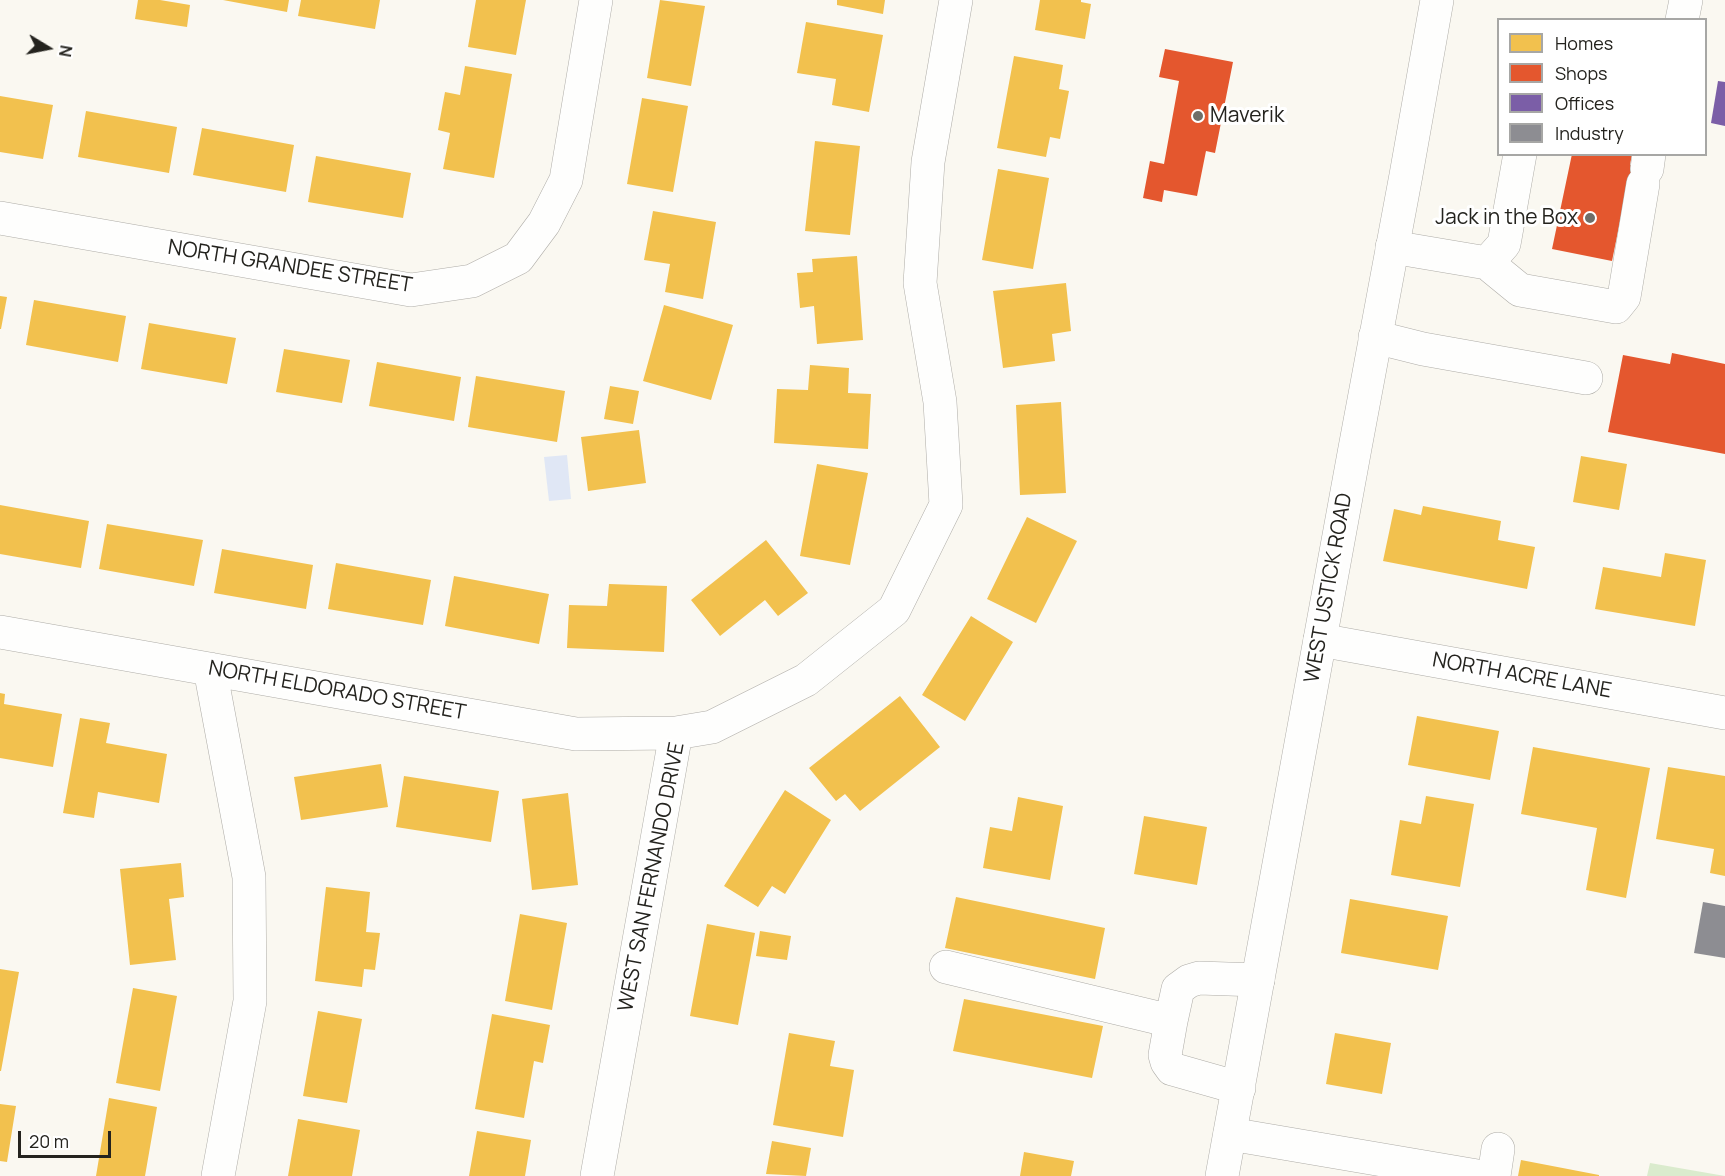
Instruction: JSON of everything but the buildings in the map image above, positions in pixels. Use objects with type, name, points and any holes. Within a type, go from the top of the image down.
[{"type":"street","name":"NORTH GRANDEE STREET","points":[[0,218],[411,290],[472,281],[518,258],[544,222],[566,180],[596,0]]},
{"type":"street","name":"WEST SAN FERNANDO DRIVE","points":[[597,1176],[676,733],[712,727],[806,680],[894,610],[946,505],[940,402],[920,283],[928,162],[956,0]]},
{"type":"street","name":"WEST USTICK ROAD","points":[[1222,1176],[1375,337],[1407,175],[1437,0]]},
{"type":"street","points":[[1682,18],[1686,0]]},
{"type":"street","points":[[1487,263],[1504,244],[1520,156]]},
{"type":"street","points":[[1392,247],[1487,263],[1520,290],[1616,307],[1624,297],[1646,169]]},
{"type":"street","points":[[1375,337],[1423,349],[1586,378]]},
{"type":"street","name":"NORTH ELDORADO STREET","points":[[0,632],[576,734],[676,733]]},
{"type":"street","name":"NORTH ACRE LANE","points":[[1320,640],[1725,713]]},
{"type":"street","points":[[210,669],[249,877],[250,1001],[218,1176]]},
{"type":"street","points":[[946,967],[1171,1021]]},
{"type":"street","points":[[1239,1088],[1172,1069],[1165,1054],[1178,989],[1189,981],[1199,978],[1258,980]]},
{"type":"street","points":[[1230,1134],[1477,1176]]},
{"type":"green space","points":[[1650,1163],[1725,1176],[1647,1176]]},
{"type":"shaded area","points":[[567,455],[571,499],[549,501],[544,457]]},
{"type":"place","name":"Maverik","points":[[1198,116]]},
{"type":"place","name":"Jack in the Box","points":[[1590,218]]}]
